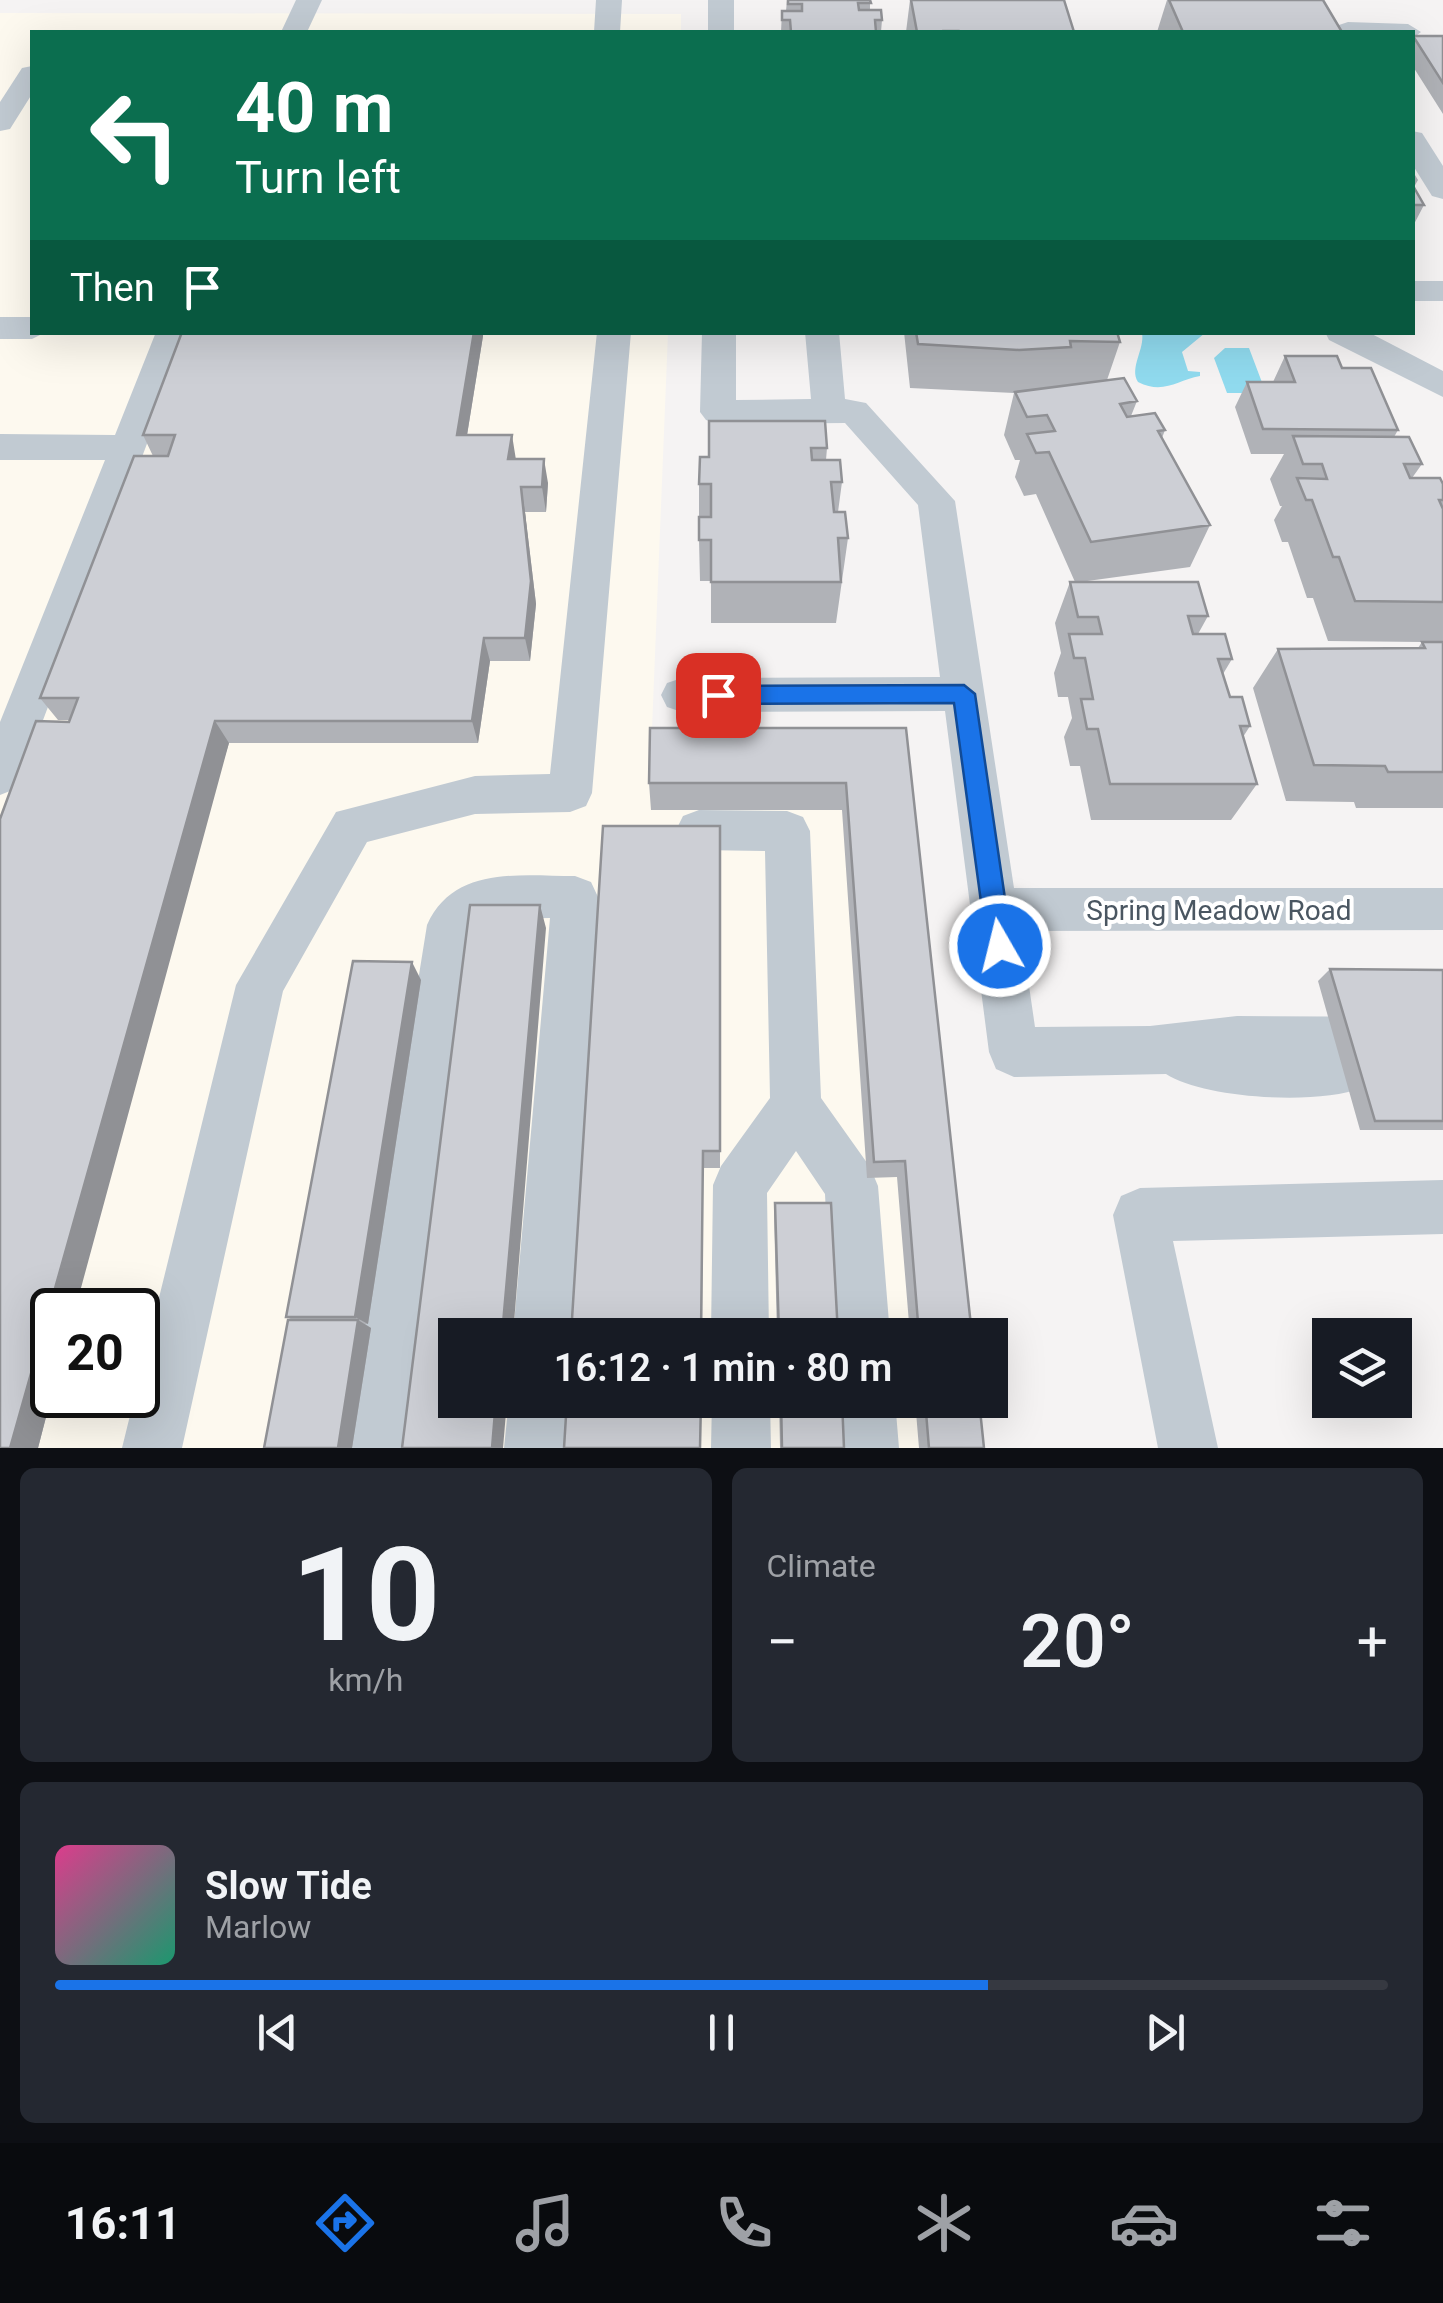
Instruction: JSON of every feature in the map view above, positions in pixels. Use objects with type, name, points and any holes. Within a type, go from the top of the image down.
[{"type":"street","points":[[295,30],[309,0]]},
{"type":"street","points":[[608,30],[609,0]]},
{"type":"street","points":[[721,0],[722,30]]},
{"type":"street","points":[[0,123],[30,77]]},
{"type":"street","points":[[1415,145],[1443,190]]},
{"type":"street","points":[[1415,291],[1443,292]]},
{"type":"street","points":[[0,328],[30,328]]},
{"type":"street","points":[[0,776],[14,706],[128,448],[173,335]]},
{"type":"street","points":[[152,1448],[260,985],[352,826],[475,794],[570,793],[614,335]]},
{"type":"street","points":[[719,335],[718,412],[854,411],[936,500],[1014,1052],[1150,1051],[1237,1040],[1443,1041]]},
{"type":"street","points":[[822,335],[829,412]]},
{"type":"street","points":[[1347,335],[1443,385]]},
{"type":"street","points":[[0,447],[128,448]]},
{"type":"street","points":[[682,695],[964,694]]},
{"type":"street","points":[[699,830],[788,831],[796,1106],[851,1186],[861,1318]]},
{"type":"street","points":[[373,1448],[451,926],[484,898],[574,897],[543,1318]]},
{"type":"street","name":"Spring Meadow Road","points":[[995,910],[1443,910]]},
{"type":"street","points":[[1150,1051],[1242,1070],[1343,1070]]},
{"type":"street","points":[[740,1318],[740,1186],[796,1106]]},
{"type":"street","points":[[1188,1448],[1140,1215],[1443,1207]]},
{"type":"street","points":[[534,1448],[536,1418]]},
{"type":"street","points":[[740,1418],[741,1448]]},
{"type":"street","points":[[867,1418],[869,1448]]},
{"type":"shaded area","points":[[0,13],[681,14],[681,30],[30,30],[30,335],[668,335],[651,754],[902,755],[958,1318],[438,1318],[438,1418],[968,1418],[971,1448],[0,1448]]},
{"type":"water","points":[[1142,335],[1203,335],[1182,352],[1188,371],[1200,372],[1200,376],[1163,387],[1138,382],[1135,371]]},
{"type":"water","points":[[1225,348],[1249,348],[1266,393],[1227,393],[1214,358]]},
{"type":"building","points":[[788,0],[870,0],[871,3],[858,3],[859,10],[881,10],[882,20],[875,20],[876,30],[791,30],[790,20],[782,20],[782,11],[802,11],[802,4],[788,4]]},
{"type":"building","points":[[911,0],[1064,0],[1073,30],[917,30]]},
{"type":"building","points":[[1169,0],[1323,0],[1341,30],[1182,30]]},
{"type":"building","points":[[1415,36],[1443,36],[1443,83],[1415,39]]},
{"type":"building","points":[[1415,189],[1424,205],[1415,205]]},
{"type":"building","points":[[181,335],[474,335],[457,435],[512,435],[508,459],[544,459],[542,487],[521,487],[531,581],[525,638],[484,638],[472,721],[215,721],[55,1288],[30,1288],[30,1377],[10,1448],[0,1448],[0,819],[36,721],[69,722],[78,698],[40,698],[134,456],[168,456],[175,435],[143,435]]},
{"type":"building","points":[[916,335],[1118,335],[1120,342],[1070,341],[1071,347],[1019,350],[918,344]]},
{"type":"building","points":[[1285,356],[1337,356],[1342,368],[1371,368],[1398,430],[1263,429],[1247,382],[1295,382]]},
{"type":"building","points":[[1124,378],[1137,401],[1120,404],[1127,417],[1155,413],[1165,430],[1158,431],[1210,525],[1091,542],[1049,452],[1036,453],[1027,434],[1055,431],[1047,415],[1027,417],[1015,392]]},
{"type":"building","points":[[709,421],[825,421],[827,448],[811,448],[812,460],[840,460],[842,482],[831,482],[834,512],[845,512],[848,538],[838,538],[841,582],[711,582],[711,540],[699,540],[699,517],[711,517],[711,484],[699,484],[700,457],[709,457]]},
{"type":"building","points":[[1293,436],[1409,437],[1422,464],[1404,464],[1410,478],[1440,478],[1443,484],[1443,500],[1439,500],[1443,509],[1443,602],[1355,601],[1339,557],[1333,557],[1312,500],[1306,500],[1297,478],[1327,479],[1322,464],[1303,464]]},
{"type":"building","points":[[1070,582],[1198,582],[1208,616],[1188,616],[1193,634],[1225,634],[1232,659],[1218,659],[1230,697],[1242,697],[1250,726],[1240,726],[1257,784],[1110,784],[1098,729],[1087,729],[1081,699],[1093,699],[1085,658],[1074,658],[1069,634],[1102,634],[1098,617],[1078,617]]},
{"type":"building","points":[[1422,642],[1443,642],[1443,772],[1314,765],[1278,649],[1425,648]]},
{"type":"building","points":[[650,728],[906,728],[970,1318],[918,1318],[905,1161],[874,1162],[846,783],[649,783]]},
{"type":"building","points":[[603,826],[720,826],[720,1151],[703,1151],[701,1318],[572,1318]]},
{"type":"building","points":[[470,905],[540,905],[504,1318],[438,1318],[438,1418],[494,1418],[492,1448],[402,1448]]},
{"type":"building","points":[[353,961],[412,962],[355,1317],[286,1317]]},
{"type":"building","points":[[1330,969],[1443,970],[1443,1121],[1375,1121]]},
{"type":"building","points":[[775,1203],[831,1203],[837,1318],[778,1318]]},
{"type":"building","points":[[288,1320],[358,1320],[338,1448],[264,1448]]},
{"type":"building","points":[[566,1418],[701,1418],[700,1448],[564,1448]]},
{"type":"building","points":[[781,1418],[843,1418],[844,1448],[782,1448]]},
{"type":"building","points":[[926,1418],[981,1418],[984,1448],[929,1448]]},
{"type":"route","points":[[718,695],[964,694],[1000,946]]}]
